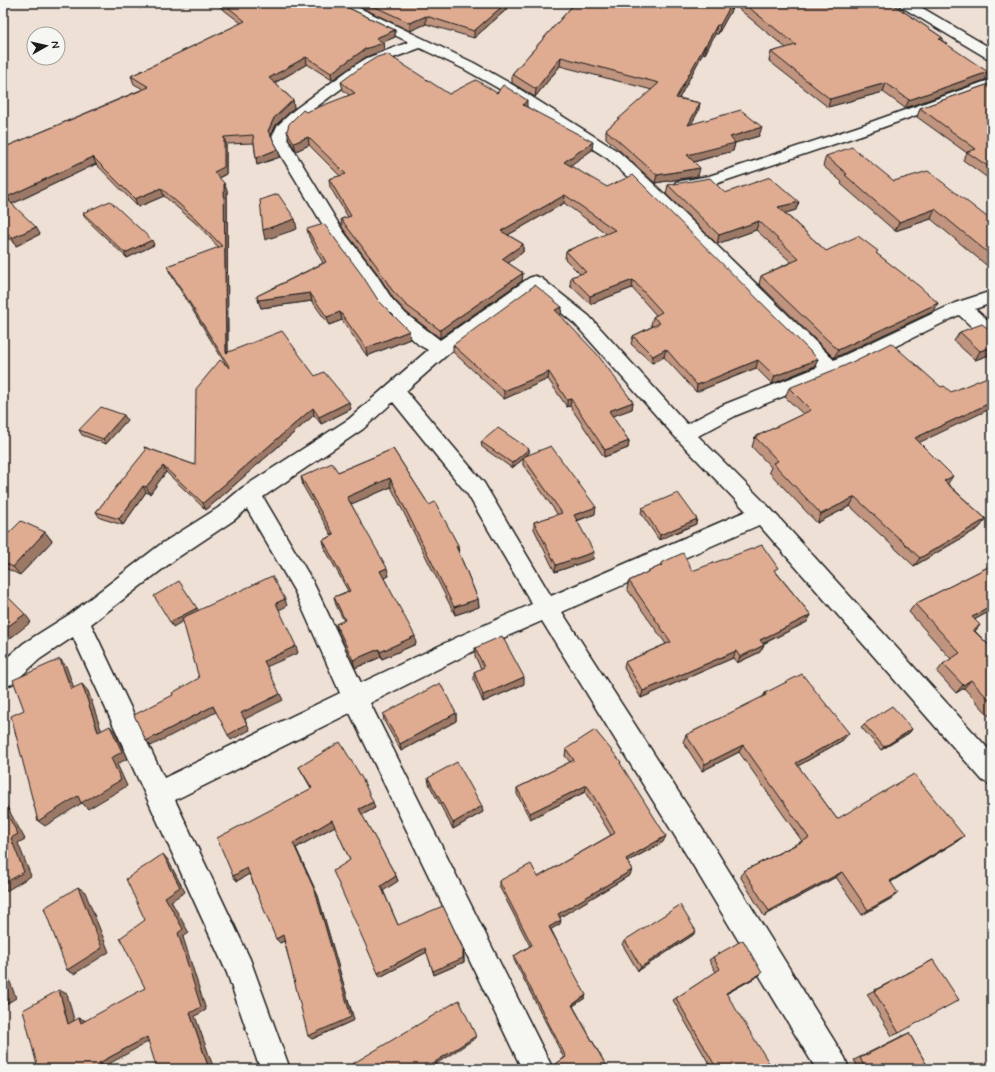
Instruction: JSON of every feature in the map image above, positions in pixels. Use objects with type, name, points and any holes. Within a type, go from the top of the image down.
[{"type":"street","points":[[339,3],[469,66],[515,92],[613,155],[651,190],[832,369]]},
{"type":"street","points":[[905,3],[992,55]]},
{"type":"street","points":[[420,43],[372,61],[359,69],[299,113],[282,129],[279,139],[314,199],[386,303],[400,318],[426,340],[441,349]]},
{"type":"street","points":[[651,190],[712,180],[862,130],[992,83]]},
{"type":"street","points":[[3,676],[32,651],[78,621],[169,551],[226,514],[250,494],[356,424],[441,349],[535,282],[582,320],[684,434],[762,514],[992,772]]},
{"type":"street","points":[[684,434],[730,410],[832,369],[961,307],[992,297]]},
{"type":"street","points":[[961,307],[992,334]]},
{"type":"street","points":[[394,390],[476,489],[546,608],[700,850],[834,1069]]},
{"type":"street","points":[[250,494],[304,587],[355,698],[538,1069]]},
{"type":"street","points":[[159,794],[470,642],[762,514]]},
{"type":"street","points":[[78,621],[240,969],[275,1069]]},
{"type":"building","points":[[223,3],[338,3],[395,30],[376,38],[383,43],[365,49],[331,73],[306,57],[269,78],[293,100],[274,118],[268,131],[278,149],[256,158],[253,135],[224,137],[224,167],[214,172],[224,183],[226,353],[282,331],[315,376],[324,372],[349,402],[319,417],[313,408],[203,503],[163,466],[146,487],[143,486],[119,519],[96,512],[146,450],[144,447],[195,465],[196,389],[220,360],[230,368],[167,266],[222,246],[197,220],[161,188],[135,199],[93,157],[7,197],[10,200],[9,201],[36,227],[12,238],[3,229],[3,148],[149,87],[131,76],[245,21]]},
{"type":"building","points":[[367,3],[506,3],[474,31],[426,16],[410,23]]},
{"type":"building","points":[[575,3],[732,3],[720,25],[717,25],[705,45],[676,98],[700,103],[688,125],[741,110],[762,127],[730,137],[735,143],[687,155],[700,168],[657,175],[606,130],[659,83],[561,57],[536,89],[512,74]]},
{"type":"building","points":[[743,3],[891,3],[943,38],[939,39],[988,72],[909,100],[886,83],[830,99],[771,52],[796,45]]},
{"type":"building","points":[[387,54],[449,94],[476,80],[497,93],[503,85],[527,100],[523,105],[593,142],[564,162],[607,187],[633,175],[818,359],[775,376],[758,360],[697,385],[666,349],[653,356],[633,336],[660,323],[653,317],[662,312],[633,280],[590,296],[571,277],[586,272],[566,251],[615,230],[565,195],[501,231],[523,244],[502,259],[523,273],[440,330],[406,305],[392,290],[376,265],[341,219],[351,216],[329,179],[346,174],[308,137],[294,143],[287,131],[289,124],[303,110],[306,112],[355,93],[341,82],[377,57]]},
{"type":"building","points":[[992,83],[992,169],[967,152],[976,149],[920,108]]},
{"type":"building","points":[[852,147],[894,181],[928,171],[992,221],[992,256],[935,209],[899,222],[845,175],[847,174],[826,156]]},
{"type":"building","points":[[770,177],[799,202],[778,207],[826,251],[858,236],[878,251],[876,253],[919,286],[938,303],[838,350],[761,276],[799,259],[759,221],[719,235],[668,185],[710,178],[725,193]]},
{"type":"building","points":[[278,194],[295,219],[263,230],[260,200]]},
{"type":"building","points":[[110,201],[152,240],[125,253],[83,213]]},
{"type":"building","points":[[324,224],[362,275],[378,300],[409,331],[366,348],[340,312],[327,317],[310,293],[258,300],[257,296],[326,262],[307,229]]},
{"type":"building","points":[[535,285],[562,307],[555,310],[597,354],[633,402],[609,411],[629,441],[605,450],[571,399],[567,400],[549,372],[504,391],[453,345]]},
{"type":"building","points":[[982,324],[992,331],[992,347],[980,351],[960,332]]},
{"type":"building","points":[[891,343],[941,387],[944,386],[951,392],[992,375],[992,402],[915,438],[953,476],[944,481],[986,519],[920,558],[855,497],[821,514],[773,463],[778,461],[755,437],[811,410],[789,388],[844,366]]},
{"type":"building","points":[[101,407],[124,415],[103,439],[79,430]]},
{"type":"building","points":[[498,428],[529,449],[512,463],[481,442]]},
{"type":"building","points":[[551,446],[596,507],[574,515],[594,552],[556,565],[534,522],[562,513],[523,457]]},
{"type":"building","points":[[393,449],[429,505],[435,502],[458,545],[456,546],[478,599],[454,607],[390,478],[347,497],[387,568],[380,571],[415,636],[380,652],[379,649],[353,660],[336,624],[345,620],[334,597],[350,591],[323,540],[334,535],[301,477],[332,463],[338,472]]},
{"type":"building","points":[[678,493],[697,519],[660,535],[642,508]]},
{"type":"building","points":[[21,521],[45,532],[13,567],[3,562],[3,539]]},
{"type":"building","points":[[762,545],[778,568],[774,570],[811,615],[760,640],[764,645],[740,657],[736,651],[643,691],[625,662],[671,642],[629,581],[662,565],[661,563],[683,553],[692,571]]},
{"type":"building","points":[[992,565],[992,606],[972,617],[980,625],[973,630],[992,648],[992,703],[971,680],[963,685],[943,664],[960,653],[915,604]]},
{"type":"building","points":[[272,576],[285,599],[276,603],[296,646],[264,661],[280,694],[241,713],[247,724],[228,735],[213,706],[146,741],[134,715],[173,695],[172,693],[199,678],[182,618]]},
{"type":"building","points":[[179,581],[197,608],[170,622],[154,596]]},
{"type":"building","points":[[3,592],[25,614],[3,630]]},
{"type":"building","points":[[502,636],[524,677],[483,695],[474,672],[484,667],[475,648]]},
{"type":"building","points":[[60,659],[71,689],[82,684],[98,732],[110,726],[122,752],[111,758],[121,780],[81,803],[78,796],[38,821],[11,716],[24,710],[13,680]]},
{"type":"building","points":[[802,674],[849,733],[796,763],[837,819],[914,774],[964,836],[890,881],[898,893],[868,910],[842,872],[769,911],[744,871],[809,838],[743,745],[705,764],[686,735],[766,695],[765,693]]},
{"type":"building","points":[[440,683],[456,713],[400,744],[383,714]]},
{"type":"building","points":[[892,706],[912,729],[884,747],[864,724]]},
{"type":"building","points":[[595,730],[621,762],[620,763],[666,836],[626,859],[632,870],[558,914],[561,920],[549,927],[586,995],[572,1005],[608,1069],[558,1069],[556,1064],[566,1057],[514,956],[532,945],[499,881],[531,864],[538,877],[615,833],[587,785],[530,813],[517,788],[574,760],[566,749]]},
{"type":"building","points":[[340,742],[363,780],[373,802],[359,809],[396,876],[381,886],[398,925],[443,906],[463,949],[463,958],[433,971],[425,948],[378,973],[333,871],[350,860],[332,820],[293,843],[315,891],[351,1017],[308,1036],[283,935],[276,939],[247,868],[233,876],[217,838],[312,788],[299,767]]},
{"type":"building","points":[[457,762],[482,806],[453,823],[428,778]]},
{"type":"building","points":[[3,807],[18,834],[11,838],[24,872],[3,884]]},
{"type":"building","points":[[163,854],[180,887],[165,897],[183,929],[178,933],[201,1007],[190,1013],[209,1069],[157,1069],[147,1037],[99,1063],[101,1069],[38,1069],[23,1010],[59,990],[68,1024],[79,1018],[81,1023],[145,988],[120,938],[145,920],[126,879]]},
{"type":"building","points":[[78,887],[102,948],[67,970],[44,908]]},
{"type":"building","points":[[680,905],[696,931],[641,967],[625,940]]},
{"type":"building","points":[[743,940],[762,973],[726,993],[771,1066],[767,1069],[717,1069],[676,998],[720,969],[713,957]]},
{"type":"building","points":[[933,960],[959,1000],[899,1033],[874,991]]},
{"type":"building","points":[[3,983],[7,994],[3,997]]},
{"type":"building","points":[[459,1000],[476,1036],[435,1062],[438,1069],[344,1069]]},
{"type":"building","points":[[909,1033],[929,1069],[866,1069],[860,1058]]}]
